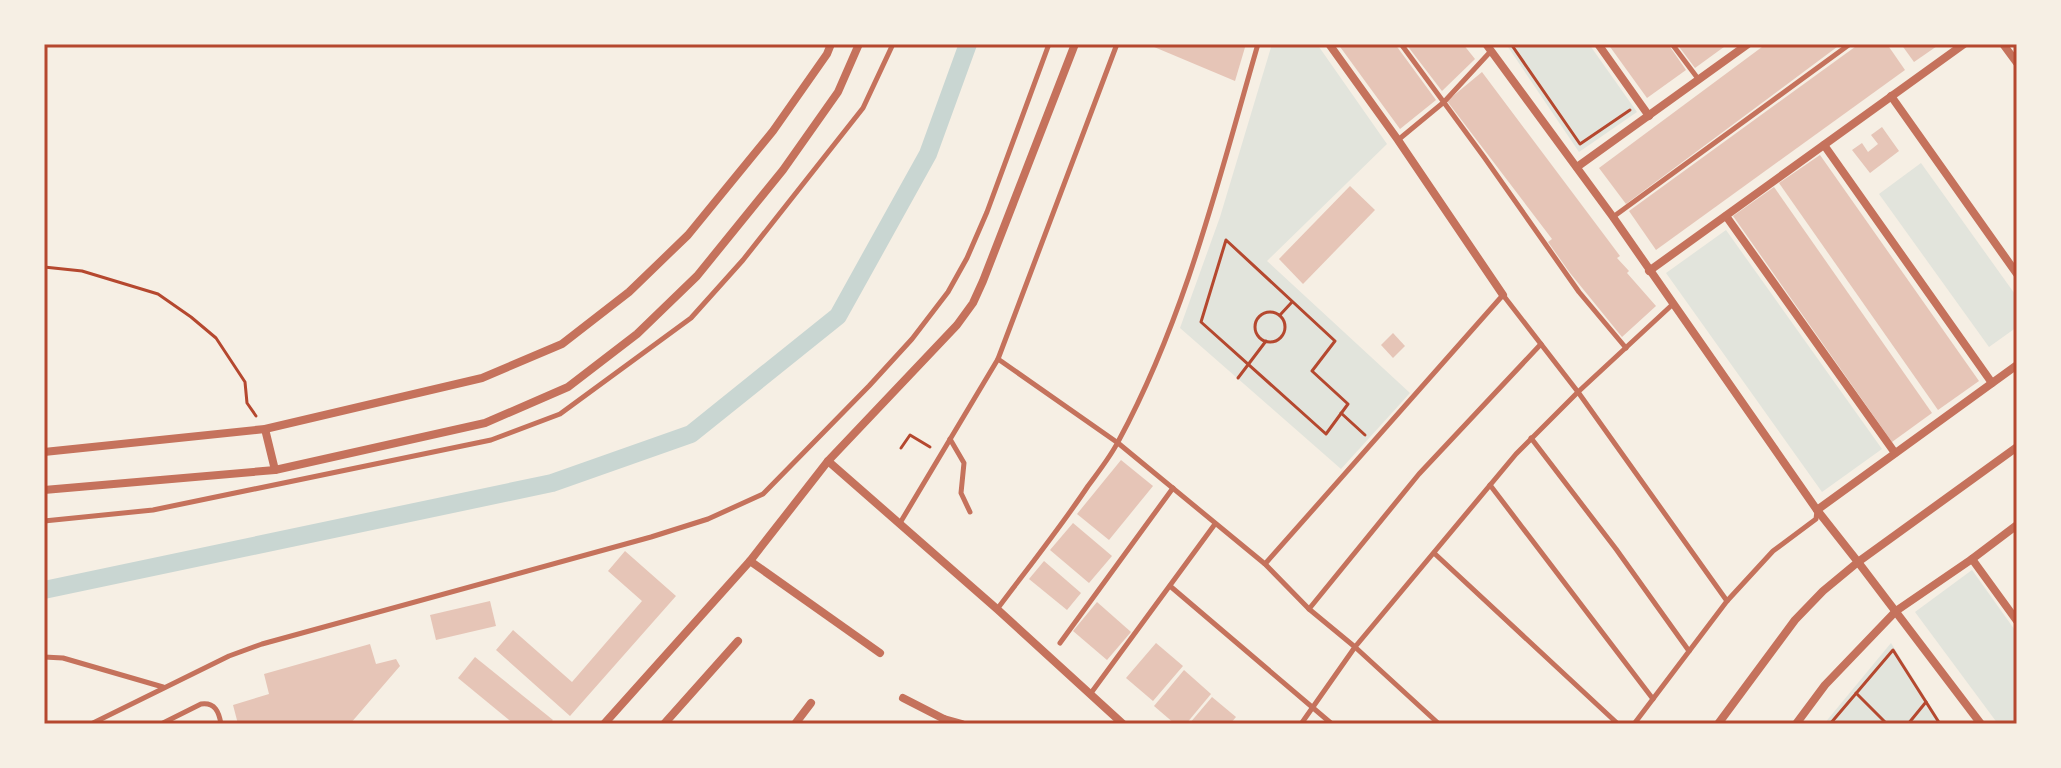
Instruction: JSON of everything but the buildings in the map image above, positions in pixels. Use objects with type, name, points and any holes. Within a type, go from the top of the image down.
[{"type":"street","points":[[44,452],[265,429],[482,378],[562,344],[629,292],[688,235],[773,131],[831,44]]},
{"type":"street","points":[[44,490],[275,470],[485,423],[568,387],[637,334],[697,276],[783,170],[829,105],[859,44]]},
{"type":"street","points":[[604,724],[750,561],[828,461],[957,325],[973,303],[1075,44]]},
{"type":"street","points":[[1329,44],[1503,295]]},
{"type":"street","points":[[1598,44],[1649,116]]},
{"type":"street","points":[[1577,167],[1748,44]]},
{"type":"street","points":[[1649,271],[1964,44]]},
{"type":"street","points":[[2003,44],[2017,63]]},
{"type":"street","points":[[1488,48],[1613,217],[1817,510],[1981,724]]},
{"type":"street","points":[[1891,96],[2017,274]]},
{"type":"street","points":[[1824,145],[1992,383]]},
{"type":"street","points":[[1726,216],[1895,453]]},
{"type":"street","points":[[1817,510],[2017,365]]},
{"type":"street","points":[[265,429],[275,470]]},
{"type":"street","points":[[1718,724],[1795,620],[1823,591],[1858,562],[2017,447]]},
{"type":"street","points":[[828,461],[1123,724]]},
{"type":"street","points":[[1796,724],[1825,685],[1896,611],[2017,525]]},
{"type":"street","points":[[1972,559],[2017,621]]},
{"type":"street","points":[[750,561],[880,653]]},
{"type":"street","points":[[664,724],[738,641]]},
{"type":"street","points":[[903,698],[945,721],[962,724]]},
{"type":"street","points":[[795,724],[811,703]]},
{"type":"lane","points":[[44,521],[153,510],[429,453],[491,440],[560,414],[691,318],[743,260],[863,108],[893,44]]},
{"type":"lane","points":[[91,724],[229,656],[262,644],[651,537],[708,519],[763,494],[912,339],[948,292],[987,212],[1049,44]]},
{"type":"lane","points":[[900,524],[998,359],[1117,44]]},
{"type":"lane","points":[[997,609],[1118,443],[1178,312],[1258,44]]},
{"type":"lane","points":[[1401,44],[1579,292],[1626,348]]},
{"type":"lane","points":[[1672,44],[1699,80]]},
{"type":"lane","points":[[1613,217],[1850,44]]},
{"type":"lane","points":[[1398,140],[1444,102],[1488,48]]},
{"type":"lane","points":[[1265,564],[1503,295],[1578,392],[1727,601]]},
{"type":"lane","points":[[1301,724],[1355,647],[1531,438],[1673,304]]},
{"type":"lane","points":[[1309,609],[1419,474],[1541,344]]},
{"type":"lane","points":[[998,359],[1118,443],[1265,564],[1309,609],[1439,724]]},
{"type":"lane","points":[[1531,438],[1689,651]]},
{"type":"lane","points":[[950,439],[964,463],[961,493],[970,512]]},
{"type":"lane","points":[[1490,485],[1653,699]]},
{"type":"lane","points":[[1060,643],[1173,488]]},
{"type":"lane","points":[[1634,724],[1727,601],[1773,551],[1816,519],[1817,510]]},
{"type":"lane","points":[[1090,694],[1216,524]]},
{"type":"lane","points":[[1434,553],[1618,724]]},
{"type":"lane","points":[[1170,586],[1332,724]]},
{"type":"lane","points":[[44,657],[63,658],[164,687]]},
{"type":"lane","points":[[161,724],[207,703],[219,712],[221,724]]},
{"type":"path","points":[[1511,44],[1580,144],[1630,110]]},
{"type":"path","points":[[1226,240],[1335,341],[1312,371],[1348,404],[1341,413],[1326,434],[1201,322],[1226,240]]},
{"type":"path","points":[[44,267],[82,271],[158,294],[191,317],[216,338],[245,382],[247,403],[265,429]]},
{"type":"path","points":[[1280,315],[1292,302]]},
{"type":"path","points":[[1268,312],[1280,315],[1285,325],[1283,335],[1275,341],[1266,341],[1257,334],[1258,319],[1268,312]]},
{"type":"path","points":[[1238,378],[1266,341]]},
{"type":"path","points":[[1341,413],[1368,439]]},
{"type":"path","points":[[901,448],[910,435],[941,454]]},
{"type":"path","points":[[1830,724],[1893,650],[1940,724]]},
{"type":"path","points":[[1856,693],[1887,724]]},
{"type":"path","points":[[1908,724],[1926,702]]},
{"type":"shaded area","points":[[1272,44],[1317,44],[1387,144],[1267,261],[1410,393],[1341,469],[1180,328],[1220,217]]},
{"type":"shaded area","points":[[1506,44],[1589,44],[1637,112],[1579,152]]},
{"type":"shaded area","points":[[1921,163],[2017,297],[2017,327],[1989,347],[1879,194]]},
{"type":"shaded area","points":[[1726,230],[1882,449],[1822,492],[1666,273]]},
{"type":"shaded area","points":[[1972,570],[2017,633],[2017,724],[1998,724],[1915,612]]},
{"type":"shaded area","points":[[1891,643],[1942,724],[1824,724]]},
{"type":"waterway","points":[[44,590],[552,483],[691,434],[838,316],[928,154],[968,44]]}]
